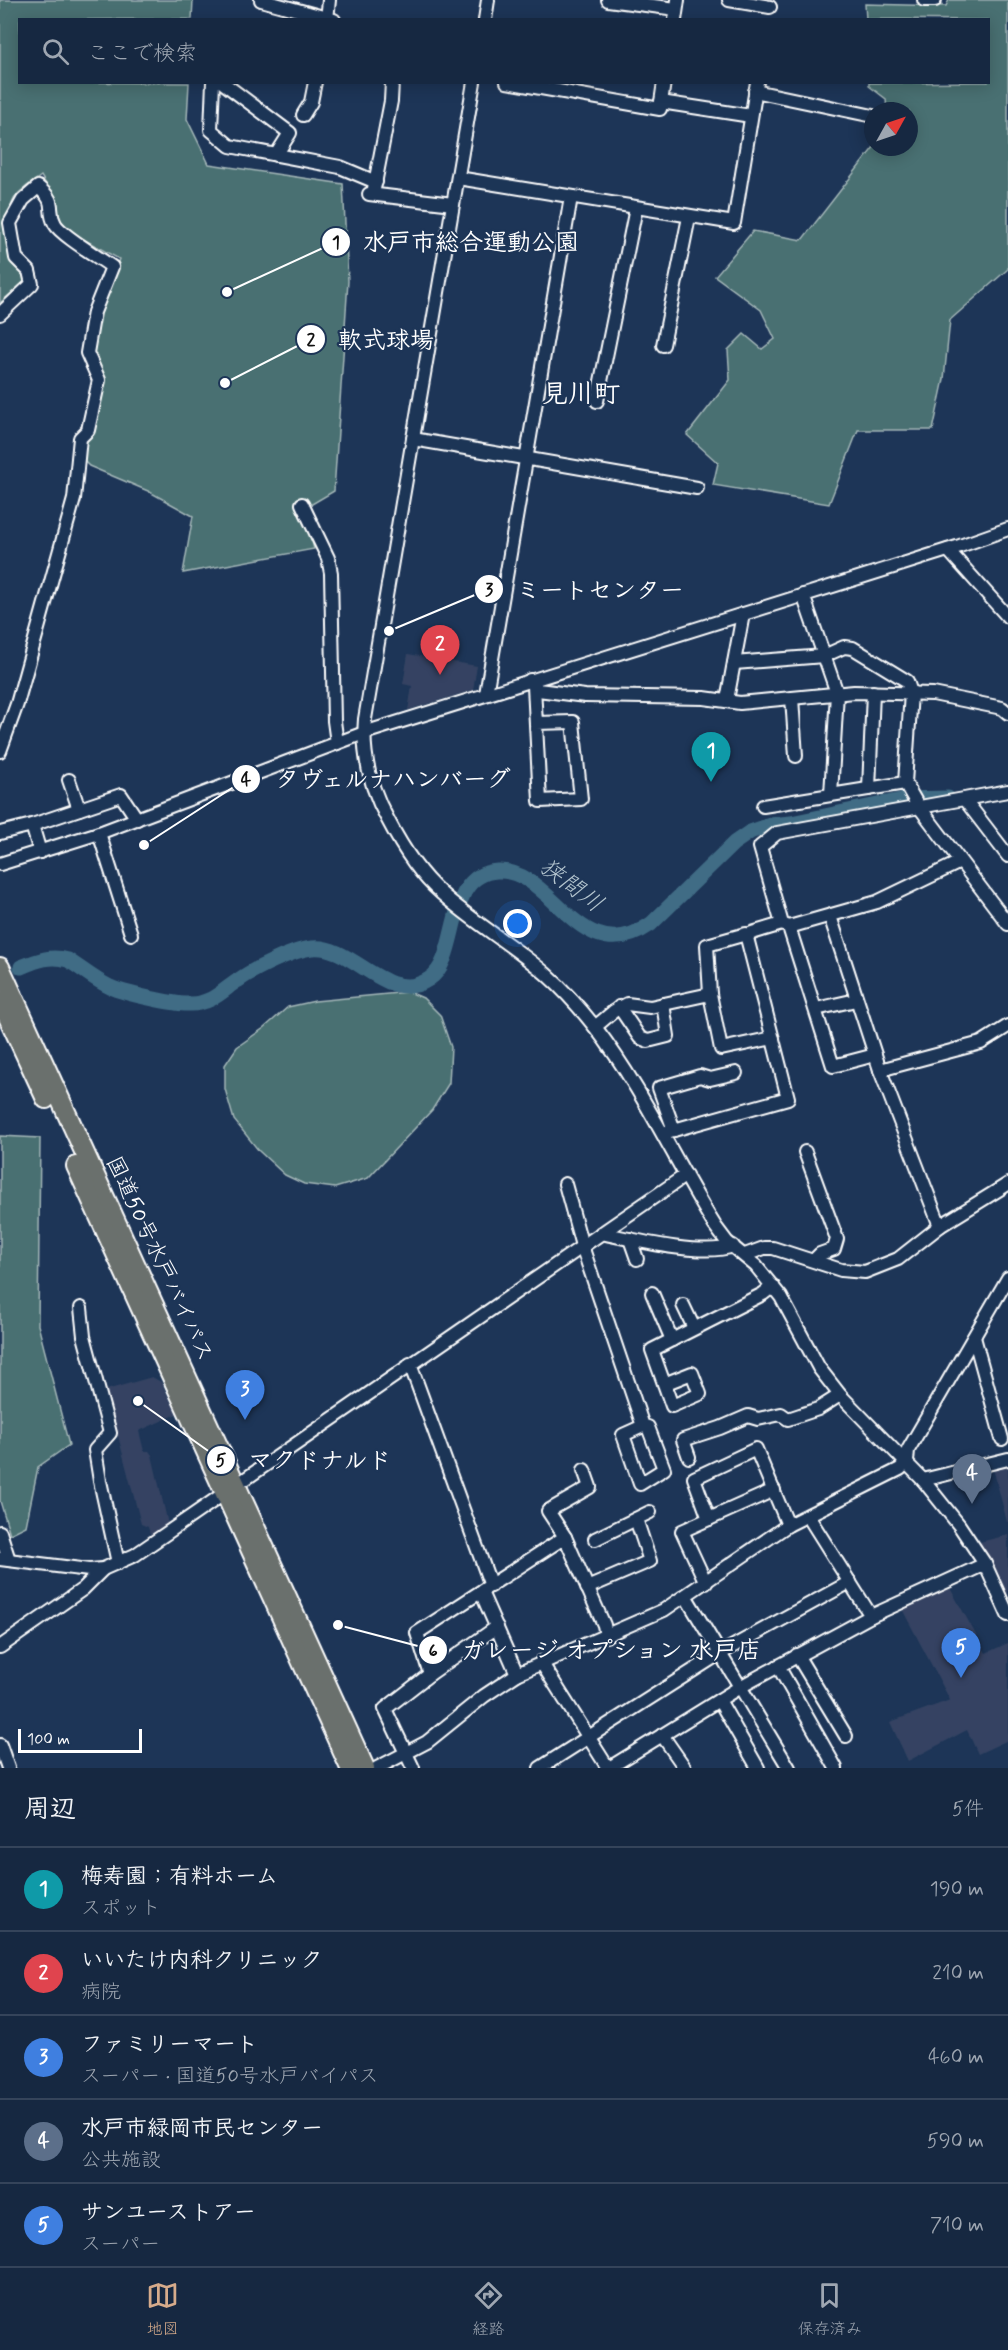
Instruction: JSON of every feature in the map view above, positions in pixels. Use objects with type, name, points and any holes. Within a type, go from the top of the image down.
[{"type":"highway","name":"国道50号水戸バイパス","points":[[0,967],[230,1489],[304,1669],[350,1768]]},
{"type":"highway","name":"国道50号水戸バイパス","points":[[1,1004],[230,1489],[365,1768]]},
{"type":"highway","points":[[304,1669],[314,1707],[337,1768]]},
{"type":"street","points":[[261,0],[325,18]]},
{"type":"street","points":[[329,0],[329,18]]},
{"type":"street","points":[[485,18],[488,0]]},
{"type":"street","points":[[608,0],[652,3],[676,9]]},
{"type":"street","points":[[729,0],[770,9]]},
{"type":"street","points":[[924,0],[935,0]]},
{"type":"street","points":[[213,84],[211,130],[230,146],[340,167],[372,190],[453,204]]},
{"type":"street","points":[[225,84],[290,133],[276,155]]},
{"type":"street","points":[[303,114],[311,102],[315,84]]},
{"type":"street","points":[[372,190],[391,101],[392,84]]},
{"type":"street","points":[[474,84],[364,733],[368,772],[382,810],[412,861],[440,893],[545,973],[573,1000],[669,1131]]},
{"type":"street","points":[[518,84],[660,109],[664,84]]},
{"type":"street","points":[[458,178],[734,223],[756,87],[864,114]]},
{"type":"street","points":[[661,102],[751,116]]},
{"type":"street","points":[[0,314],[32,284],[29,271],[16,258],[10,223],[23,200],[38,187],[49,196],[55,224],[66,235],[112,267],[94,312],[87,353],[99,380],[88,429],[80,438],[74,499],[17,704],[0,751]]},
{"type":"street","points":[[486,694],[571,197]]},
{"type":"street","points":[[597,401],[636,208]]},
{"type":"street","points":[[663,345],[689,216]]},
{"type":"street","points":[[413,439],[697,488]]},
{"type":"street","points":[[302,504],[328,558],[331,573],[334,721],[337,743]]},
{"type":"street","points":[[0,864],[99,833],[364,733],[486,694],[532,683],[1008,529]]},
{"type":"street","points":[[948,550],[1008,617]]},
{"type":"street","points":[[803,595],[837,693],[831,795]]},
{"type":"street","points":[[727,700],[743,614]]},
{"type":"street","points":[[734,663],[824,656],[844,647],[853,648],[907,681],[910,693],[907,786],[918,806],[1008,924]]},
{"type":"street","points":[[532,683],[538,690],[585,696],[704,698],[740,703],[837,693],[933,694],[1002,708],[1008,713]]},
{"type":"street","points":[[532,683],[540,801],[581,800],[573,722],[536,723]]},
{"type":"street","points":[[868,789],[873,692]]},
{"type":"street","points":[[792,698],[796,756]]},
{"type":"street","points":[[69,780],[79,809]]},
{"type":"street","points":[[763,806],[868,789],[907,786]]},
{"type":"street","points":[[875,1055],[833,1066],[816,1009],[760,847],[777,833],[1008,791]]},
{"type":"street","points":[[0,833],[32,825],[121,795],[136,819]]},
{"type":"street","points":[[965,800],[1008,856]]},
{"type":"street","points":[[32,825],[40,852]]},
{"type":"street","points":[[99,833],[131,934]]},
{"type":"street","points":[[752,933],[830,916],[877,902],[960,862]]},
{"type":"street","points":[[830,916],[879,1070],[940,1226]]},
{"type":"street","points":[[669,1131],[789,1098],[746,934],[707,945],[710,994],[721,1049],[773,1038]]},
{"type":"street","points":[[595,1027],[619,1007],[627,1004],[650,1007],[710,994]]},
{"type":"street","points":[[816,1009],[856,1000]]},
{"type":"street","points":[[619,1007],[640,1038],[648,1041],[668,1036],[663,1004]]},
{"type":"street","points":[[879,1070],[981,1043],[1008,1026]]},
{"type":"street","points":[[736,1073],[710,1079],[700,1076],[659,1088],[669,1131],[686,1175],[715,1226],[773,1286],[790,1311],[819,1368],[840,1395],[907,1462],[959,1525],[985,1564],[1008,1615]]},
{"type":"street","points":[[805,1152],[837,1239],[834,1249],[820,1254],[814,1260]]},
{"type":"street","points":[[0,1532],[4,1560],[78,1570],[103,1569],[135,1555],[686,1175]]},
{"type":"street","points":[[565,1184],[582,1246],[643,1426]]},
{"type":"street","points":[[745,1255],[764,1248],[773,1248],[841,1270],[856,1272],[875,1270],[898,1258],[940,1226],[1008,1184]]},
{"type":"street","points":[[601,1233],[713,1250],[733,1246]]},
{"type":"street","points":[[630,1239],[637,1259]]},
{"type":"street","points":[[377,1768],[435,1737],[484,1696],[517,1674],[664,1610],[788,1525],[900,1468],[907,1462],[908,1450],[1008,1278]]},
{"type":"street","points":[[664,1384],[652,1350],[763,1294],[773,1286]]},
{"type":"street","points":[[652,1293],[672,1340]]},
{"type":"street","points":[[683,1305],[694,1328]]},
{"type":"street","points":[[81,1308],[84,1336],[110,1433],[95,1450],[118,1563]]},
{"type":"street","points":[[974,1337],[1002,1439]]},
{"type":"street","points":[[410,1364],[497,1627],[517,1674]]},
{"type":"street","points":[[689,1457],[683,1440],[748,1416],[758,1419],[781,1414],[788,1419],[818,1408],[840,1395]]},
{"type":"street","points":[[643,1426],[648,1427],[664,1469],[640,1484],[623,1435],[643,1426]]},
{"type":"street","points":[[710,1519],[694,1478],[756,1449],[788,1525]]},
{"type":"street","points":[[923,1480],[1008,1460]]},
{"type":"street","points":[[584,1470],[590,1487],[548,1511],[565,1537],[604,1625],[606,1636]]},
{"type":"street","points":[[706,1583],[682,1531],[774,1490]]},
{"type":"street","points":[[595,1539],[650,1512]]},
{"type":"street","points":[[808,1516],[871,1616]]},
{"type":"street","points":[[587,1588],[650,1560],[636,1519]]},
{"type":"street","points":[[430,1674],[417,1633],[565,1537]]},
{"type":"street","points":[[541,1662],[588,1737],[613,1767],[740,1687],[797,1655],[871,1616],[985,1564]]},
{"type":"street","points":[[0,1647],[83,1589],[103,1569]]},
{"type":"street","points":[[540,1768],[719,1654],[850,1582]]},
{"type":"street","points":[[686,1597],[789,1768]]},
{"type":"street","points":[[413,1768],[385,1709],[497,1627]]},
{"type":"street","points":[[797,1655],[846,1736]]},
{"type":"street","points":[[778,1666],[836,1768]]},
{"type":"street","points":[[719,1700],[759,1768]]},
{"type":"street","points":[[662,1735],[686,1768]]},
{"type":"street","points":[[0,1745],[8,1768]]},
{"type":"shaded area","points":[[408,654],[477,666],[473,690],[408,710],[412,686],[403,684]]},
{"type":"shaded area","points":[[152,1377],[161,1382],[177,1414],[139,1431],[144,1451],[149,1451],[152,1455],[168,1524],[151,1537],[148,1527],[141,1524],[106,1390]]},
{"type":"shaded area","points":[[1008,1464],[1008,1522],[1007,1522],[993,1468]]},
{"type":"shaded area","points":[[1008,1535],[1008,1606],[976,1543]]},
{"type":"shaded area","points":[[950,1588],[986,1653],[1008,1643],[1008,1740],[978,1754],[967,1730],[908,1761],[890,1722],[950,1700],[902,1609]]},
{"type":"green space","points":[[0,0],[193,0],[192,18],[18,18],[18,84],[189,84],[187,119],[209,164],[343,184],[348,281],[334,491],[300,511],[306,520],[314,549],[183,573],[193,516],[148,491],[89,466],[82,459],[82,449],[91,429],[103,372],[92,353],[91,337],[119,259],[64,228],[56,216],[54,197],[41,176],[15,197],[11,207],[8,218],[10,238],[17,259],[28,278],[0,303]]},
{"type":"green space","points":[[949,0],[1008,0],[1008,269],[950,320],[944,379],[933,430],[858,430],[829,504],[713,485],[718,463],[687,435],[730,380],[728,350],[744,334],[762,349],[775,339],[761,310],[715,276],[753,231],[802,240],[867,156],[918,156],[918,102],[886,102],[886,99],[869,84],[990,84],[990,18],[866,18],[865,4],[946,6]]},
{"type":"green space","points":[[409,992],[423,998],[440,1015],[451,1047],[449,1083],[432,1110],[368,1178],[335,1188],[304,1184],[285,1175],[259,1151],[234,1120],[225,1089],[225,1065],[237,1047],[288,1007],[315,1001]]},
{"type":"green space","points":[[0,1136],[40,1138],[38,1325],[69,1445],[38,1467],[26,1526],[10,1534],[0,1501]]},
{"type":"waterway","name":"狭間川","points":[[21,967],[44,959],[68,960],[110,987],[162,1001],[193,1004],[211,999],[244,976],[273,961],[294,952],[312,948],[327,949],[342,955],[384,980],[399,985],[414,986],[429,979],[439,968],[446,954],[460,901],[468,886],[480,876],[497,871],[517,874],[535,885],[585,928],[604,936],[626,936],[651,924],[734,843],[750,832],[770,825],[791,823],[906,799],[948,798]]},
{"type":"place","name":"水戸市総合運動公園","points":[[227,292]]},
{"type":"place","name":"軟式球場","points":[[225,383]]},
{"type":"place","name":"ミートセンター","points":[[389,631]]},
{"type":"place","name":"いいたけ内科クリニック","points":[[440,675]]},
{"type":"place","name":"梅寿園；有料ホーム","points":[[711,782]]},
{"type":"place","name":"タヴェルナハンバーグ","points":[[144,845]]},
{"type":"place","name":"マクドナルド","points":[[138,1401]]},
{"type":"place","name":"ファミリーマート","points":[[245,1420]]},
{"type":"place","name":"水戸市緑岡市民センター","points":[[972,1504]]},
{"type":"place","name":"ガレージ オプション 水戸店","points":[[338,1625]]},
{"type":"place","name":"サンユーストアー","points":[[961,1678]]},
{"type":"district","name":"見川町","points":[[581,395]]}]
